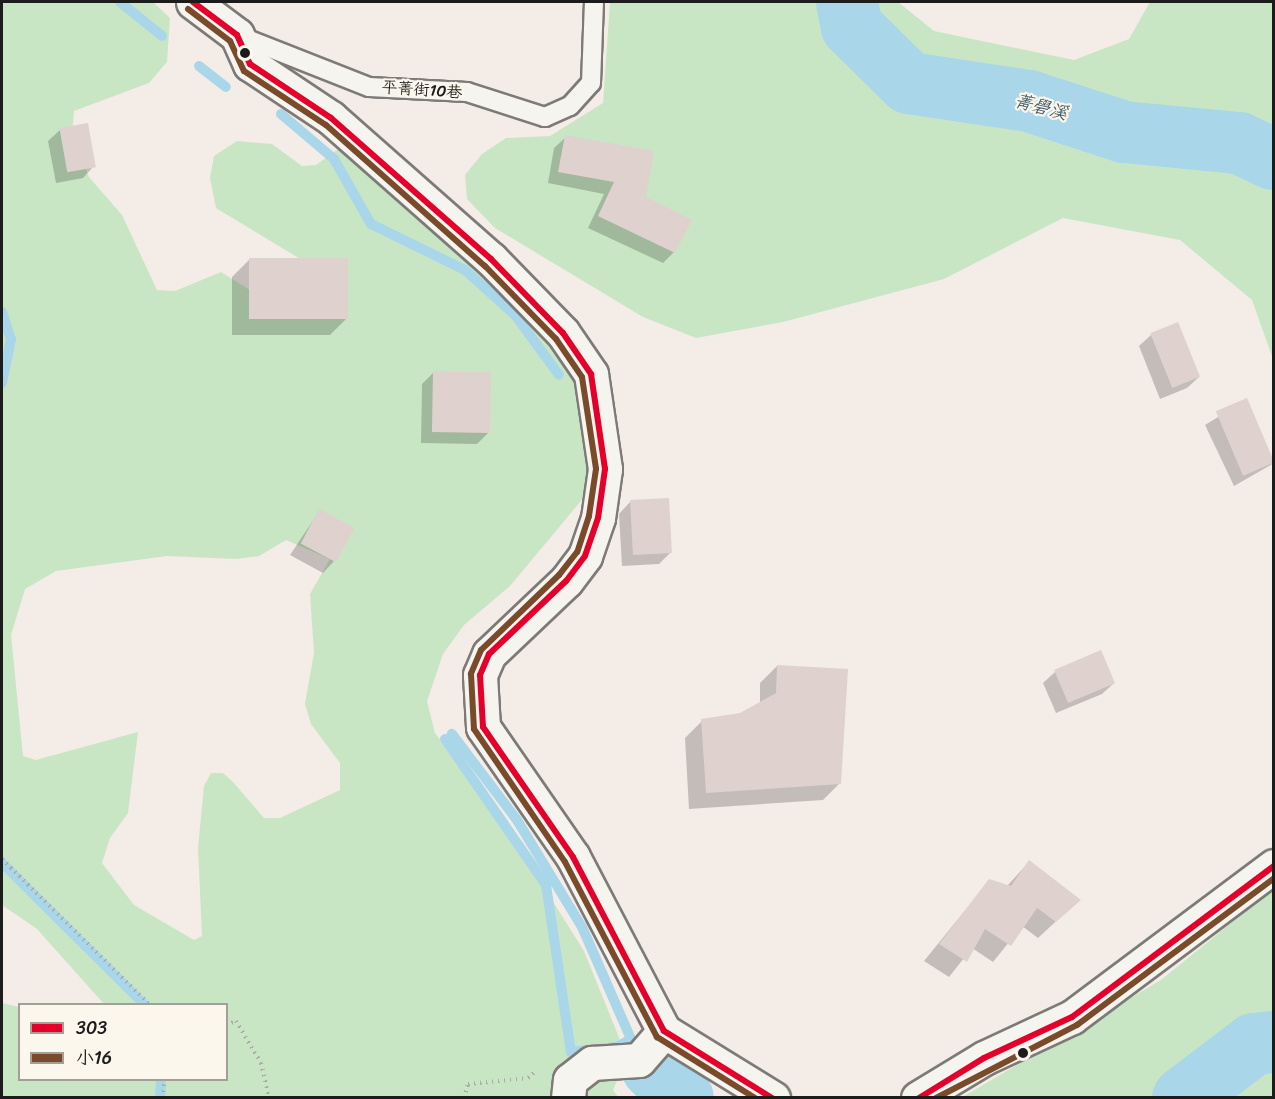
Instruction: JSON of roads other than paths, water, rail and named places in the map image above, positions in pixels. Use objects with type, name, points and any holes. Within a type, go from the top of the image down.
[{"type":"street","points":[[192,2],[244,49],[331,118],[491,259],[563,333],[591,374],[605,469],[598,518],[585,556],[566,581],[489,654],[480,675],[483,727],[573,857],[664,1031],[773,1098]]},
{"type":"street","points":[[918,1098],[984,1058],[1072,1017],[1274,866]]},
{"type":"street","points":[[568,1098],[570,1080],[592,1063],[639,1060],[664,1031]]},
{"type":"lane","name":"平菁街10巷","points":[[244,49],[267,43],[369,87],[467,92],[545,117],[570,106],[591,83],[594,2]]},
{"type":"waterway","points":[[120,2],[162,36]]},
{"type":"waterway","name":"菁礐溪","points":[[847,2],[852,27],[909,83],[1029,101],[1124,132],[1239,143],[1274,159]]},
{"type":"waterway","points":[[199,66],[226,87]]},
{"type":"waterway","points":[[281,114],[334,159],[371,224],[465,270],[515,315],[559,375]]},
{"type":"waterway","points":[[2,312],[11,339],[2,383]]},
{"type":"waterway","points":[[445,739],[546,885],[571,1052],[617,1047],[631,1039],[582,927],[517,820],[452,734]]},
{"type":"waterway","points":[[2,863],[143,1003]]},
{"type":"waterway","name":"菁礐溪","points":[[1183,1098],[1254,1044],[1274,1042]]},
{"type":"waterway","points":[[652,1068],[683,1098]]},
{"type":"waterway","points":[[160,1098],[161,1081]]}]
